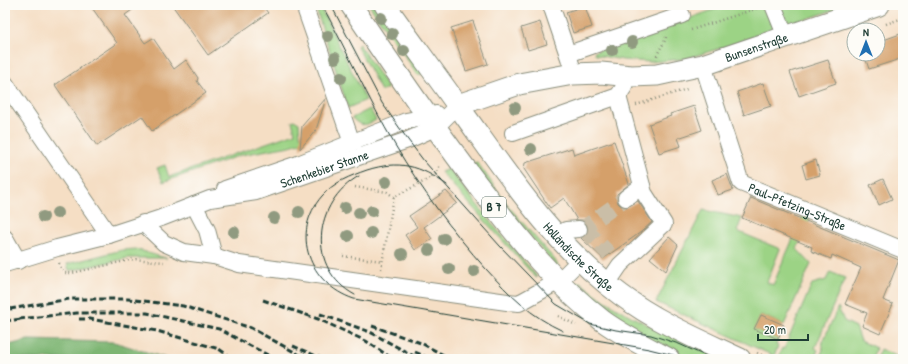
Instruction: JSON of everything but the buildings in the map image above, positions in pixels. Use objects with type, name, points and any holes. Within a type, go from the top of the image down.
[{"type":"main road","name":"B 7","points":[[351,5],[431,122],[498,212],[537,259],[559,281],[604,321],[630,339],[669,359]]},
{"type":"main road","name":"Holländische Straße","points":[[385,5],[433,73],[458,105],[497,162],[558,238],[579,261],[636,306],[667,324],[740,359]]},
{"type":"main road","name":"Bunsenstraße","points":[[458,105],[519,84],[573,74],[601,72],[631,76],[657,75],[703,65],[879,5]]},
{"type":"street","points":[[304,5],[352,143]]},
{"type":"street","points":[[551,5],[568,54],[573,74]]},
{"type":"street","points":[[767,6],[786,37]]},
{"type":"street","points":[[568,54],[684,23]]},
{"type":"street","name":"Paul-Pfetzing-Straße","points":[[703,65],[741,183],[903,250]]},
{"type":"street","points":[[513,133],[618,96],[631,76]]},
{"type":"street","points":[[5,83],[109,235]]},
{"type":"street","points":[[607,284],[615,259],[664,224],[644,193],[618,96]]},
{"type":"street","points":[[431,122],[458,105]]},
{"type":"street","name":"Schenkebier Stanne","points":[[210,199],[224,189],[298,164],[406,120],[431,122]]},
{"type":"street","name":"Schenkebier Stanne","points":[[12,262],[57,248],[109,235],[161,218],[210,199],[256,192],[408,140],[431,122]]},
{"type":"street","points":[[626,198],[642,186]]},
{"type":"street","points":[[194,205],[207,230],[214,256]]},
{"type":"street","points":[[143,223],[164,243],[184,252],[214,256],[239,264],[507,302],[519,303],[559,281],[579,261]]},
{"type":"street","points":[[558,238],[566,230],[579,229]]},
{"type":"street","points":[[5,238],[12,262]]},
{"type":"path","points":[[684,23],[693,29],[767,6]]},
{"type":"path","points":[[656,62],[660,48],[666,40],[666,32]]},
{"type":"path","points":[[394,197],[432,178],[436,174],[440,164]]},
{"type":"path","points":[[355,187],[387,192],[394,197]]},
{"type":"path","points":[[379,284],[394,197]]},
{"type":"path","points":[[57,248],[61,268],[65,273],[72,273],[134,259],[167,263]]},
{"type":"path","points":[[343,256],[382,261]]},
{"type":"green space","points":[[369,5],[376,5],[424,73],[418,75]]},
{"type":"green space","points":[[727,5],[848,5],[728,46],[684,59],[650,62],[623,60],[596,55],[594,52]]},
{"type":"green space","points":[[320,7],[366,100],[348,108],[316,9]]},
{"type":"green space","points":[[359,44],[388,88],[381,91],[357,46]]},
{"type":"green space","points":[[370,109],[376,120],[363,125],[352,118]]},
{"type":"green space","points":[[294,120],[299,123],[300,136],[306,141],[290,146],[241,155],[163,182],[157,168],[165,165],[169,177],[295,133],[292,121]]},
{"type":"green space","points":[[477,162],[509,207],[555,260],[558,266],[557,268],[470,164]]},
{"type":"green space","points":[[449,169],[494,226],[536,275],[536,278],[441,172]]},
{"type":"green space","points":[[703,210],[742,218],[737,231],[780,249],[767,282],[773,285],[804,213],[811,216],[797,249],[811,264],[784,325],[761,315],[755,329],[778,339],[776,345],[778,346],[774,356],[656,302]]},
{"type":"green space","points":[[136,249],[167,258],[128,258],[73,270],[69,270],[67,264],[122,250]]},
{"type":"green space","points":[[830,272],[845,278],[815,348],[818,350],[814,359],[782,359],[778,357],[782,348],[784,349],[812,284],[826,280]]},
{"type":"green space","points":[[580,282],[613,306],[631,316],[724,359],[681,359],[658,348],[632,334],[575,287],[576,283]]},
{"type":"green space","points":[[838,307],[844,321],[856,327],[861,341],[876,348],[872,359],[818,359],[823,350],[822,344]]},
{"type":"green space","points":[[28,340],[114,342],[169,359],[5,359],[5,346]]},
{"type":"green space","points":[[880,349],[899,357],[898,359],[876,359]]},
{"type":"tunnel","points":[[579,229],[584,228],[626,198]]},
{"type":"tunnel","points":[[584,228],[609,254]]},
{"type":"tram line","points":[[322,5],[385,128],[415,178],[449,225],[473,255],[512,296],[540,319],[563,331]]},
{"type":"tram line","points":[[331,5],[382,103],[408,140],[424,161],[500,246],[556,304],[590,324],[616,330],[651,335],[679,344],[712,359]]},
{"type":"tram line","points":[[447,185],[428,173],[409,166],[399,165],[389,165],[367,170],[337,183],[322,196],[312,210],[307,226],[306,241],[309,256],[316,270],[326,282],[338,292],[354,299],[649,349],[689,359]]},
{"type":"tram line","points":[[355,295],[339,283],[328,269],[323,253],[321,236],[325,218],[332,202],[344,188],[359,176]]},
{"type":"railway","points":[[10,309],[70,299],[128,299],[183,306],[251,328],[307,359]]},
{"type":"railway","points":[[263,300],[318,319],[366,341],[393,359]]},
{"type":"railway","points":[[19,319],[77,313],[147,313],[219,329],[275,359]]},
{"type":"railway","points":[[320,314],[370,332],[419,359]]},
{"type":"railway","points":[[5,321],[23,319]]},
{"type":"railway","points":[[79,319],[90,319],[157,331],[219,349],[233,359]]},
{"type":"railway","points":[[372,326],[421,343],[451,359]]},
{"type":"railway","points":[[293,346],[323,359]]},
{"type":"railway","points":[[415,352],[431,359]]}]
